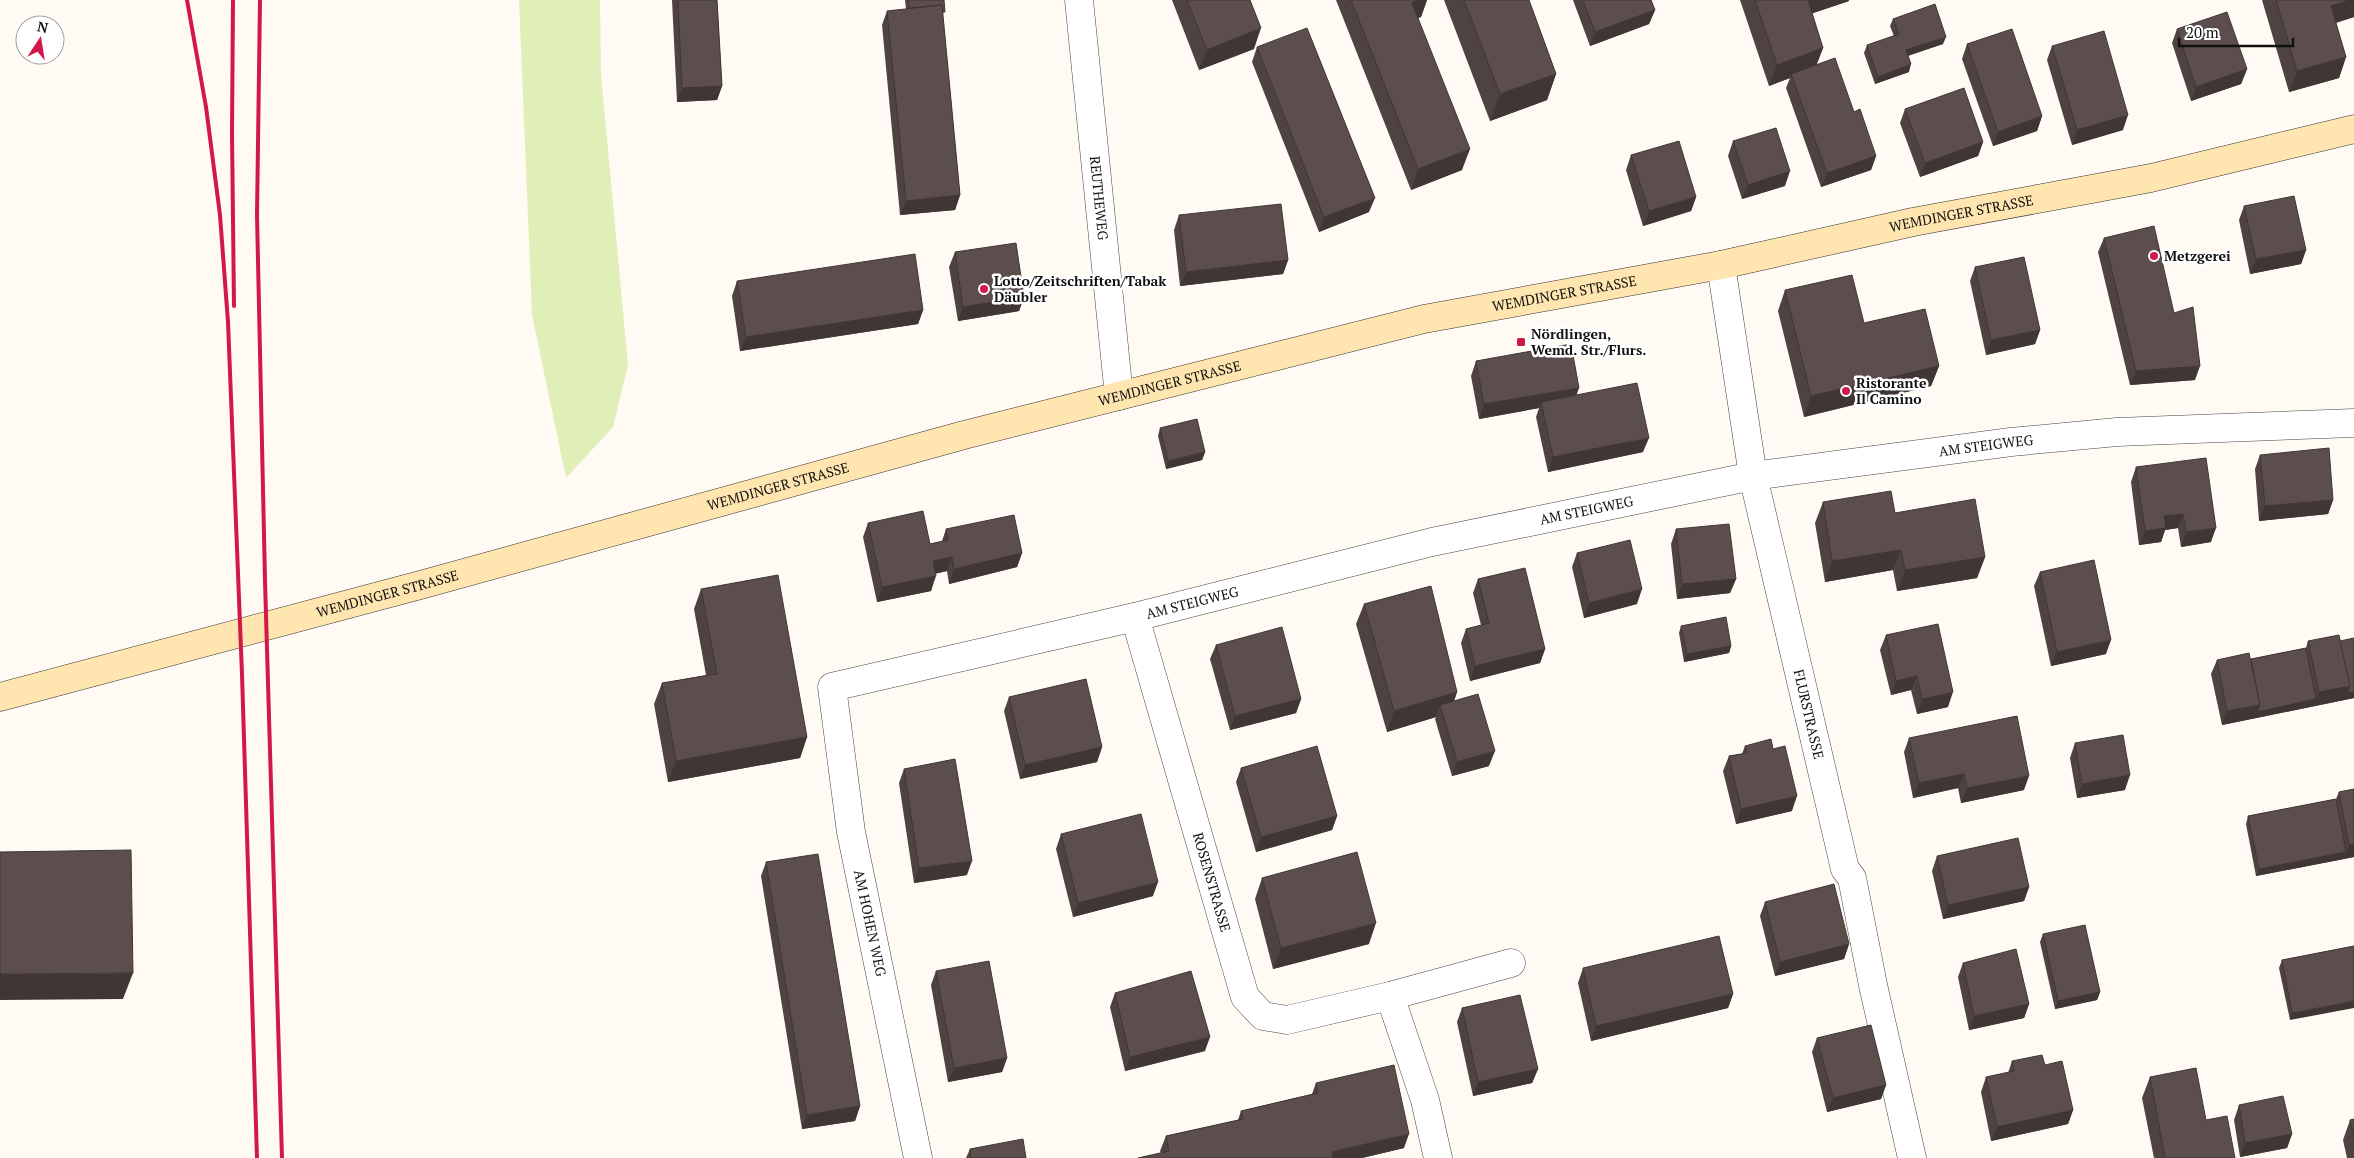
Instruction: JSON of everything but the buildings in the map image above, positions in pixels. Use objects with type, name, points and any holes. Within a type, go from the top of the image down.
[{"type":"main road","name":"WEMDINGER STRASSE","points":[[0,698],[424,584],[964,435],[1424,318],[1721,265],[1913,222],[2151,178],[2354,129]]},
{"type":"street","name":"REUTHEWEG","points":[[1079,0],[1119,396]]},
{"type":"street","name":"FLURSTRASSE","points":[[1721,265],[1753,476],[1820,768],[1845,869],[1852,878],[1873,986],[1912,1158]]},
{"type":"street","name":"AM STEIGWEG","points":[[832,687],[1135,617],[1432,542],[1753,476],[2011,442],[2117,432],[2354,423]]},
{"type":"street","name":"ROSENSTRASSE","points":[[1135,617],[1245,997],[1263,1016],[1287,1020],[1390,996],[1511,963]]},
{"type":"street","name":"AM HOHEN WEG","points":[[832,687],[851,832],[918,1158]]},
{"type":"street","points":[[1390,996],[1425,1100],[1438,1158]]},
{"type":"green space","points":[[519,0],[600,0],[601,74],[628,365],[613,427],[566,478],[532,315]]},
{"type":"railway","points":[[187,0],[206,107],[220,215],[228,322],[242,674],[257,1158]]},
{"type":"railway","points":[[233,0],[234,306]]},
{"type":"railway","points":[[260,0],[257,215],[265,581],[282,1158]]},
{"type":"place","name":"Metzgerei","points":[[2154,256]]},
{"type":"place","name":"Lotto/Zeitschriften/Tabak Däubler","points":[[984,289]]},
{"type":"place","name":"Nördlingen, Wemd. Str./Flurs.","points":[[1521,342]]},
{"type":"place","name":"Ristorante Il Camino","points":[[1846,391]]}]
